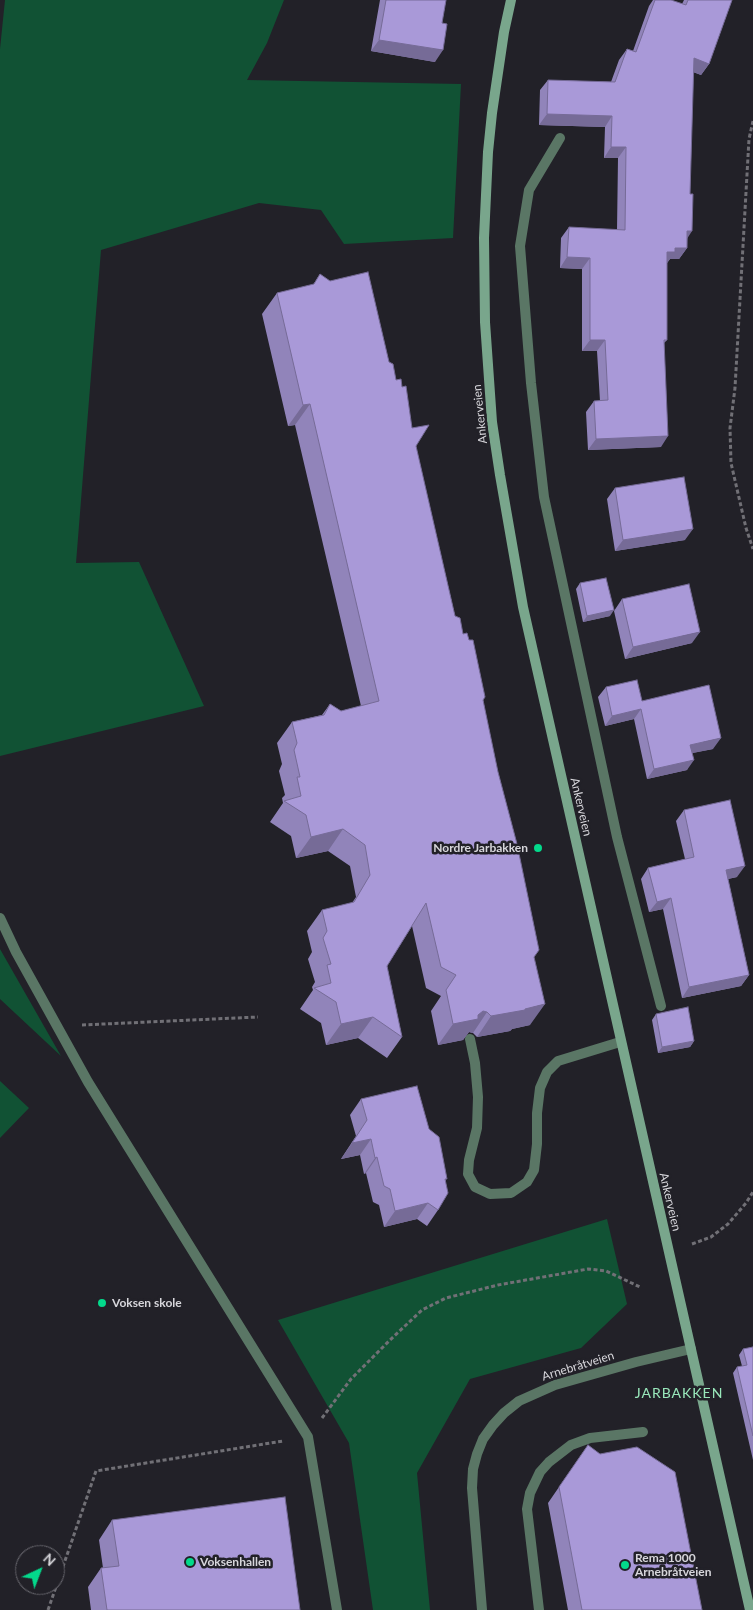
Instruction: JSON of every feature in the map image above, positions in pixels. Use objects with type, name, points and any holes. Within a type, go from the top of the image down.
[{"type":"main road","name":"Ankerveien","points":[[511,0],[504,32],[492,112],[486,192],[484,238],[485,322],[492,422],[508,527],[523,607],[750,1610]]},
{"type":"street","points":[[560,138],[529,190],[520,246],[531,383],[544,497],[617,837],[661,1006]]},
{"type":"street","points":[[0,918],[16,952],[93,1091],[308,1438],[337,1610]]},
{"type":"street","points":[[470,1039],[476,1063],[478,1097],[477,1128],[469,1160],[468,1174],[476,1187],[490,1194],[511,1193],[527,1182],[534,1170],[540,1088],[547,1072],[558,1061],[620,1042]]},
{"type":"street","name":"Arnebråtveien","points":[[482,1610],[472,1488],[473,1469],[483,1438],[493,1425],[519,1401],[555,1385],[690,1349]]},
{"type":"street","points":[[539,1610],[527,1509],[530,1493],[540,1472],[553,1458],[571,1445],[590,1438],[643,1432]]},
{"type":"path","points":[[753,121],[749,139],[735,388],[730,428],[731,463],[746,528],[753,549]]},
{"type":"path","points":[[57,1026],[258,1017]]},
{"type":"path","points":[[692,1244],[711,1237],[728,1224],[753,1192]]},
{"type":"path","points":[[48,1610],[96,1471],[308,1438],[351,1379],[422,1310],[446,1298],[498,1285],[588,1269],[606,1271],[640,1287]]},
{"type":"green space","points":[[5,0],[284,0],[267,43],[247,80],[461,84],[453,238],[344,244],[321,210],[259,203],[101,250],[76,563],[139,562],[204,706],[0,756],[0,49]]},
{"type":"green space","points":[[0,949],[61,1056],[0,999]]},
{"type":"green space","points":[[0,1081],[29,1108],[0,1138]]},
{"type":"green space","points":[[607,1219],[627,1304],[581,1348],[470,1379],[417,1473],[430,1610],[373,1610],[349,1443],[278,1320]]},
{"type":"building","points":[[386,0],[446,0],[442,23],[447,24],[443,50],[379,40]]},
{"type":"building","points":[[655,0],[671,0],[686,5],[688,0],[732,0],[709,64],[694,58],[690,194],[693,194],[692,231],[687,231],[687,248],[675,248],[675,252],[667,252],[667,340],[664,340],[668,436],[596,439],[594,401],[608,400],[605,340],[590,340],[590,258],[567,257],[569,227],[625,230],[626,147],[611,147],[612,116],[547,114],[548,80],[615,82],[627,49],[636,52]]},
{"type":"building","points":[[368,272],[389,362],[393,364],[396,380],[401,379],[402,387],[406,386],[412,428],[429,425],[416,446],[455,616],[460,618],[463,634],[467,633],[469,640],[473,640],[498,772],[517,844],[539,950],[534,957],[545,1004],[525,1010],[491,1016],[483,1011],[478,1015],[478,1019],[453,1024],[446,990],[456,975],[441,967],[426,903],[387,966],[402,1037],[373,1017],[341,1024],[336,1002],[314,988],[331,983],[327,965],[331,964],[323,938],[327,931],[322,910],[354,902],[370,875],[365,845],[343,829],[311,837],[306,815],[284,801],[301,796],[297,777],[300,777],[294,750],[297,743],[292,722],[324,715],[330,704],[341,711],[379,701],[310,404],[303,405],[277,293],[314,284],[320,274],[330,281]]},
{"type":"building","points":[[684,477],[693,529],[623,540],[615,488]]},
{"type":"building","points":[[606,578],[614,610],[587,616],[580,583]]},
{"type":"building","points":[[689,584],[700,632],[633,647],[622,599]]},
{"type":"building","points":[[637,680],[642,701],[709,685],[721,738],[690,745],[694,760],[654,769],[641,709],[612,716],[606,687]]},
{"type":"building","points":[[730,800],[745,866],[726,870],[749,975],[689,987],[671,898],[657,902],[648,868],[694,857],[684,810]]},
{"type":"building","points":[[688,1007],[694,1041],[662,1047],[656,1014]]},
{"type":"building","points":[[417,1086],[429,1129],[439,1137],[448,1193],[438,1210],[428,1203],[395,1211],[390,1189],[384,1186],[371,1139],[352,1143],[367,1120],[361,1099]]},
{"type":"building","points":[[753,1347],[753,1436],[737,1367],[747,1365],[743,1349]]},
{"type":"building","points":[[588,1445],[600,1454],[637,1447],[675,1472],[702,1610],[582,1610],[559,1487]]},
{"type":"building","name":"Voksenhallen","points":[[285,1497],[300,1610],[107,1610],[101,1568],[119,1566],[112,1520]]},
{"type":"place","name":"Nordre Jarbakken","points":[[538,848]]},
{"type":"place","name":"Voksen skole","points":[[102,1303]]},
{"type":"place","name":"Voksenhallen","points":[[190,1562]]},
{"type":"place","name":"Rema 1000 Arnebråtveien","points":[[625,1565]]},
{"type":"district","name":"JARBAKKEN","points":[[679,1393]]}]
